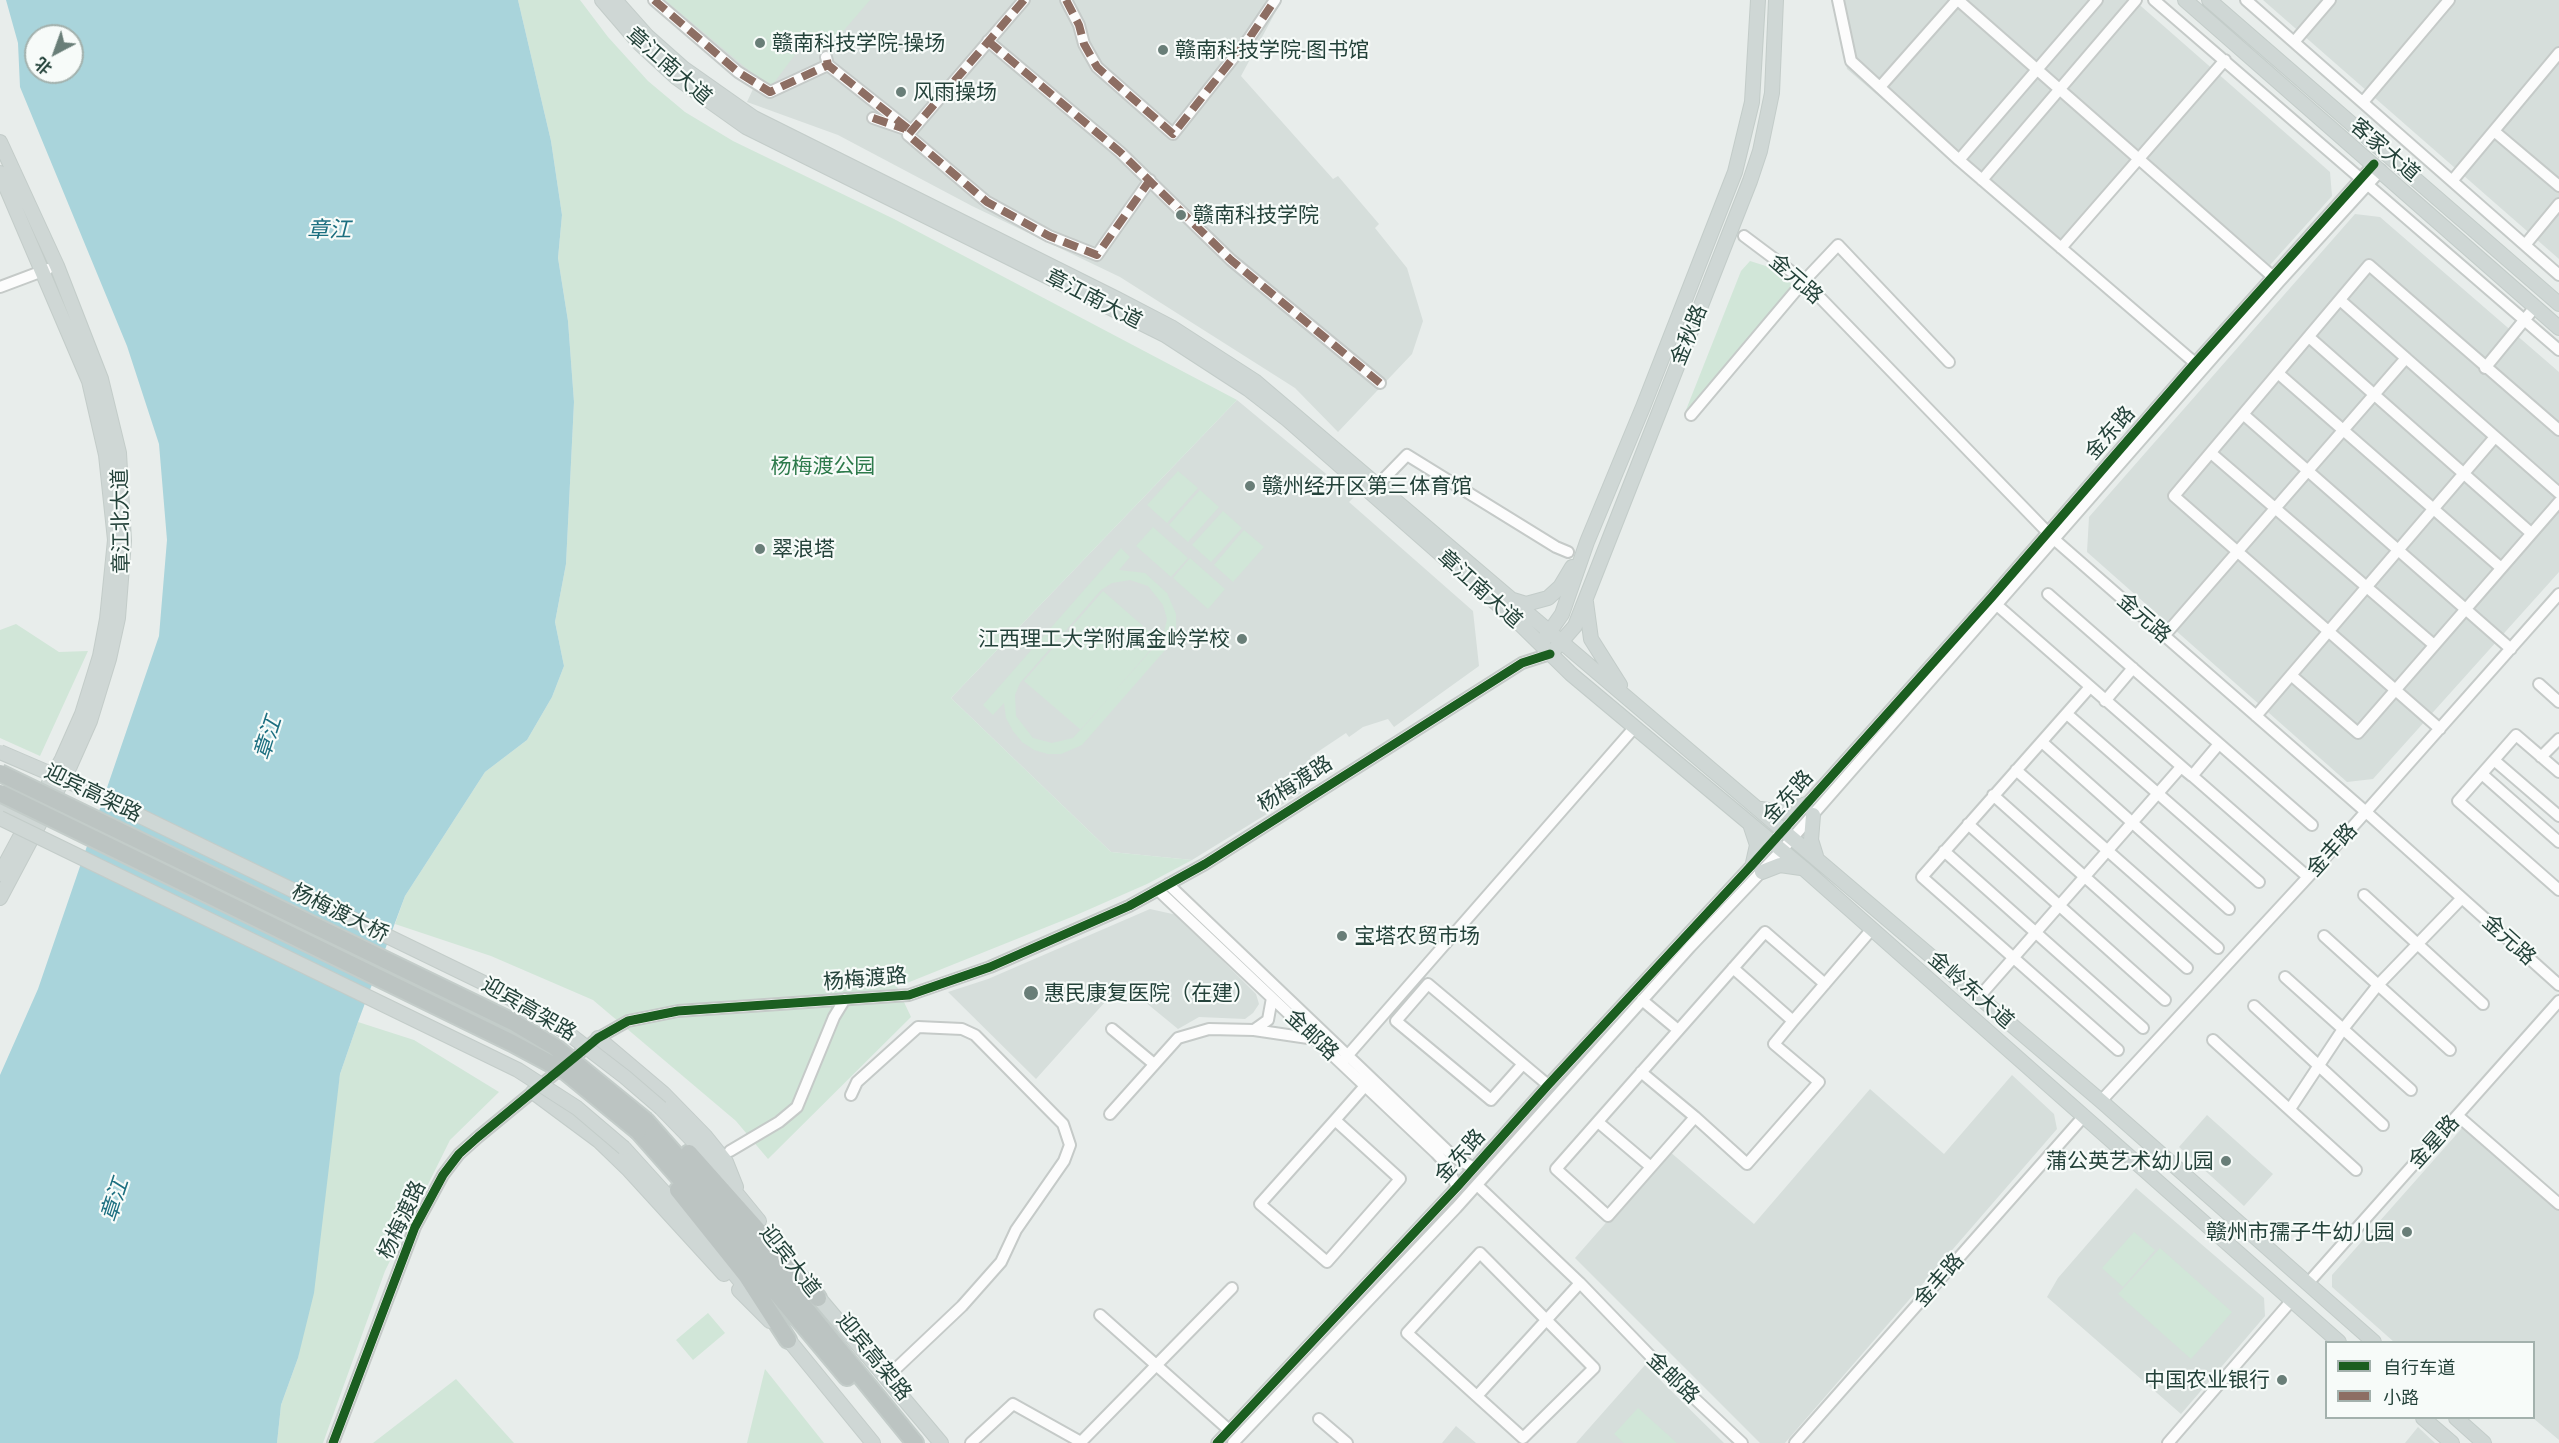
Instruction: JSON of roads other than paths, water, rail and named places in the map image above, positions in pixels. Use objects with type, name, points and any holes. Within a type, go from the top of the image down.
[{"type":"highway","name":"迎宾高架路","points":[[0,773],[492,1011],[549,1053]]},
{"type":"highway","name":"迎宾高架路","points":[[0,793],[477,1024],[549,1053]]},
{"type":"highway","points":[[549,1053],[642,1127],[707,1171],[769,1246],[818,1298]]},
{"type":"highway","points":[[549,1053],[603,1075],[642,1127],[666,1174],[746,1275],[788,1340]]},
{"type":"highway","name":"迎宾高架路","points":[[642,1127],[730,1226],[915,1443]]},
{"type":"highway","name":"迎宾高架路","points":[[730,1226],[900,1443]]},
{"type":"main road","name":"章江南大道","points":[[602,0],[660,63],[696,94],[731,111]]},
{"type":"main road","name":"章江南大道","points":[[615,0],[666,53],[731,111],[768,139],[1112,307],[1214,360],[1511,599],[1550,644]]},
{"type":"main road","name":"金秋路","points":[[1550,644],[1587,542],[1643,407],[1735,172],[1752,102],[1758,0]]},
{"type":"main road","name":"金秋路","points":[[1550,644],[1575,626],[1760,151],[1775,63],[1776,0]]},
{"type":"main road","name":"客家大道","points":[[2185,0],[2559,328]]},
{"type":"main road","name":"客家大道","points":[[2209,0],[2559,304]]},
{"type":"main road","name":"章江北大道","points":[[0,142],[50,268],[89,381],[106,455],[115,540],[107,619],[90,690],[0,898]]},
{"type":"main road","name":"章江北大道","points":[[0,173],[50,268]]},
{"type":"main road","name":"章江南大道","points":[[1375,489],[1550,644]]},
{"type":"main road","points":[[1511,599],[1526,604],[1548,598],[1560,587],[1587,542]]},
{"type":"main road","points":[[1586,600],[1589,632],[1596,651],[1632,701]]},
{"type":"main road","name":"金岭东大道","points":[[1550,644],[1632,701],[1789,833],[2102,1101],[2373,1341]]},
{"type":"main road","name":"金岭东大道","points":[[1550,644],[1634,728],[1803,868],[2338,1341]]},
{"type":"main road","name":"杨梅渡大桥","points":[[0,752],[70,782],[488,985],[569,1034],[625,1077],[642,1127]]},
{"type":"main road","points":[[1760,809],[1781,812],[1810,810],[1811,840],[1816,856]]},
{"type":"main road","points":[[1,813],[32,826]]},
{"type":"main road","points":[[1,813],[518,1070],[577,1108],[642,1127]]},
{"type":"main road","points":[[1744,818],[1756,837],[1758,868],[1780,866],[1803,868]]},
{"type":"main road","name":"章江北大道","points":[[0,873],[32,826]]},
{"type":"main road","points":[[598,1038],[663,1093],[705,1136],[726,1162],[738,1195]]},
{"type":"main road","points":[[533,1092],[598,1141],[629,1170],[788,1340],[873,1443]]},
{"type":"main road","name":"迎宾大道","points":[[642,1127],[738,1195],[818,1298],[941,1443]]},
{"type":"main road","points":[[2424,1419],[2452,1443]]},
{"type":"main road","points":[[2458,1419],[2484,1443]]},
{"type":"street","points":[[654,0],[738,72],[770,92],[827,61],[911,130]]},
{"type":"street","points":[[1024,0],[908,135],[987,202],[1049,236],[1097,255],[1150,180]]},
{"type":"street","points":[[1066,0],[1079,25],[1084,44],[1097,67],[1173,134],[1250,38],[1275,0]]},
{"type":"street","points":[[1838,0],[1851,62],[1959,160],[2195,363]]},
{"type":"street","points":[[1880,87],[1958,0],[2272,276]]},
{"type":"street","points":[[1959,160],[2097,0]]},
{"type":"street","points":[[1982,180],[2136,0]]},
{"type":"street","points":[[2154,0],[2559,350]]},
{"type":"street","points":[[2246,0],[2559,276]]},
{"type":"street","points":[[2294,42],[2330,0]]},
{"type":"street","points":[[2363,102],[2449,0]]},
{"type":"street","points":[[988,41],[1150,180],[1231,260],[1380,383]]},
{"type":"street","points":[[2452,181],[2559,52]]},
{"type":"street","points":[[2061,248],[2225,60]]},
{"type":"street","points":[[873,118],[911,130]]},
{"type":"street","points":[[2494,131],[2559,186]]},
{"type":"street","name":"金东路","points":[[1810,810],[2377,167]]},
{"type":"street","name":"金东路","points":[[1238,1441],[1477,1185],[1777,846],[1998,606],[2051,536],[2195,363],[2272,276],[2365,181]]},
{"type":"street","points":[[2525,245],[2559,204]]},
{"type":"street","name":"金元路","points":[[1744,236],[1803,281],[2051,536],[2366,812],[2559,985]]},
{"type":"street","points":[[1690,415],[1803,281],[1838,245],[1949,362]]},
{"type":"street","points":[[2440,729],[2174,496],[2368,266],[2559,430]]},
{"type":"street","points":[[0,287],[50,268]]},
{"type":"street","points":[[2340,300],[2559,493]]},
{"type":"street","points":[[2485,368],[2535,307]]},
{"type":"street","points":[[2308,338],[2531,533]]},
{"type":"street","points":[[2164,636],[2406,358]]},
{"type":"street","points":[[2279,374],[2500,567]]},
{"type":"street","points":[[2243,414],[2511,649]]},
{"type":"street","points":[[2256,716],[2495,437]]},
{"type":"street","points":[[2211,453],[2434,645]]},
{"type":"street","points":[[1375,489],[1407,455],[1568,552]]},
{"type":"street","points":[[2291,675],[2358,733],[2500,567],[2559,502]]},
{"type":"street","points":[[2048,594],[2312,825]]},
{"type":"street","name":"金丰路","points":[[2102,1101],[2308,877],[2559,594]]},
{"type":"street","points":[[1998,606],[2308,877]]},
{"type":"street","name":"杨梅渡路","points":[[333,1443],[415,1227],[433,1191],[459,1154],[598,1038],[628,1021],[678,1011],[909,995],[990,967],[1129,906],[1205,864],[1550,644]]},
{"type":"street","points":[[2105,701],[2133,668]]},
{"type":"street","points":[[2539,684],[2559,702]]},
{"type":"street","points":[[2090,687],[1922,877],[2118,1050]]},
{"type":"street","points":[[2067,714],[2259,882]]},
{"type":"street","points":[[1345,1059],[1534,839],[1634,728]]},
{"type":"street","points":[[2559,772],[2516,735],[2458,801],[2559,890]]},
{"type":"street","points":[[2541,757],[2559,739]]},
{"type":"street","points":[[2042,742],[2229,909]]},
{"type":"street","points":[[2192,776],[2218,744]]},
{"type":"street","points":[[2494,760],[2559,816]]},
{"type":"street","points":[[1979,997],[2181,767]]},
{"type":"street","points":[[2016,770],[2109,849],[2218,948]]},
{"type":"street","points":[[2482,774],[2559,842]]},
{"type":"street","points":[[1993,795],[2187,968]]},
{"type":"street","points":[[1968,824],[2061,904],[2165,1000]]},
{"type":"street","points":[[1944,851],[2143,1028]]},
{"type":"street","name":"金东路","points":[[1217,1443],[1457,1187],[1548,1085],[1758,868]]},
{"type":"street","name":"金邮路","points":[[1163,887],[1315,1039],[1345,1059],[1365,1086],[1446,1164],[1457,1187]]},
{"type":"street","name":"金邮路","points":[[1163,887],[1345,1059],[1454,1157],[1474,1168]]},
{"type":"street","points":[[2364,895],[2483,1004]]},
{"type":"street","points":[[2290,1109],[2343,1029],[2378,985],[2462,898]]},
{"type":"street","points":[[1641,1072],[1747,1164],[1819,1082],[1773,1044],[1872,929]]},
{"type":"street","points":[[1695,1118],[1608,1216],[1556,1169],[1765,932],[1825,984]]},
{"type":"street","points":[[2324,936],[2450,1050]]},
{"type":"street","points":[[1733,968],[1793,1021]]},
{"type":"street","points":[[2284,977],[2411,1090]]},
{"type":"street","points":[[1523,1064],[1491,1100],[1396,1022],[1428,984],[1548,1085]]},
{"type":"street","points":[[1254,1030],[1268,1020],[1272,998]]},
{"type":"street","points":[[730,1151],[779,1122],[797,1107],[834,1017],[845,999]]},
{"type":"street","points":[[1642,1000],[1678,1030]]},
{"type":"street","name":"金星路","points":[[2309,1282],[2559,1001]]},
{"type":"street","points":[[2254,1006],[2383,1125]]},
{"type":"street","points":[[851,1095],[857,1082],[918,1027],[962,1029],[975,1035],[1063,1124],[1070,1145],[1064,1161],[1016,1230],[1001,1262],[962,1306],[886,1378]]},
{"type":"street","points":[[1112,1029],[1154,1064]]},
{"type":"street","points":[[1110,1114],[1178,1038],[1209,1029],[1254,1030],[1315,1039]]},
{"type":"street","points":[[2213,1040],[2356,1170]]},
{"type":"street","points":[[1335,1120],[1400,1179],[1327,1262],[1260,1204],[1365,1086]]},
{"type":"street","name":"金丰路","points":[[1795,1443],[2084,1116]]},
{"type":"street","points":[[2458,1116],[2559,1204]]},
{"type":"street","points":[[1598,1122],[1651,1167]]},
{"type":"street","name":"金邮路","points":[[1477,1185],[1580,1283],[1660,1366],[1742,1443]]},
{"type":"street","points":[[1480,1253],[1547,1319],[1594,1368],[1523,1438],[1407,1333],[1480,1253]]},
{"type":"street","points":[[1477,1396],[1580,1283]]},
{"type":"street","points":[[970,1443],[1013,1404],[1081,1442],[1232,1288]]},
{"type":"street","points":[[2168,1443],[2292,1300]]},
{"type":"street","points":[[1100,1315],[1228,1430]]},
{"type":"street","points":[[1320,1419],[1347,1443]]},
{"type":"water","name":"章江","points":[[6,0],[518,0],[551,141],[562,215],[558,258],[568,321],[574,402],[566,564],[555,622],[564,666],[552,697],[527,740],[485,772],[405,896],[358,1022],[340,1074],[314,1293],[298,1358],[281,1405],[277,1443],[0,1443],[0,1075],[38,989],[159,636],[167,540],[159,444],[127,346],[20,87],[18,43]]},
{"type":"place","name":"赣南科技学院-操场","points":[[760,43]]},
{"type":"place","name":"赣南科技学院-图书馆","points":[[1163,50]]},
{"type":"place","name":"风雨操场","points":[[901,92]]},
{"type":"place","name":"赣南科技学院","points":[[1181,215]]},
{"type":"place","name":"赣州经开区第三体育馆","points":[[1250,486]]},
{"type":"place","name":"翠浪塔","points":[[760,549]]},
{"type":"place","name":"江西理工大学附属金岭学校","points":[[1242,639]]},
{"type":"place","name":"宝塔农贸市场","points":[[1342,936]]},
{"type":"place","name":"惠民康复医院（在建）","points":[[1031,993]]},
{"type":"place","name":"蒲公英艺术幼儿园","points":[[2226,1161]]},
{"type":"place","name":"赣州市孺子牛幼儿园","points":[[2407,1232]]},
{"type":"place","name":"中国农业银行","points":[[2282,1380]]},
{"type":"park label","name":"杨梅渡公园","points":[[823,466]]}]
